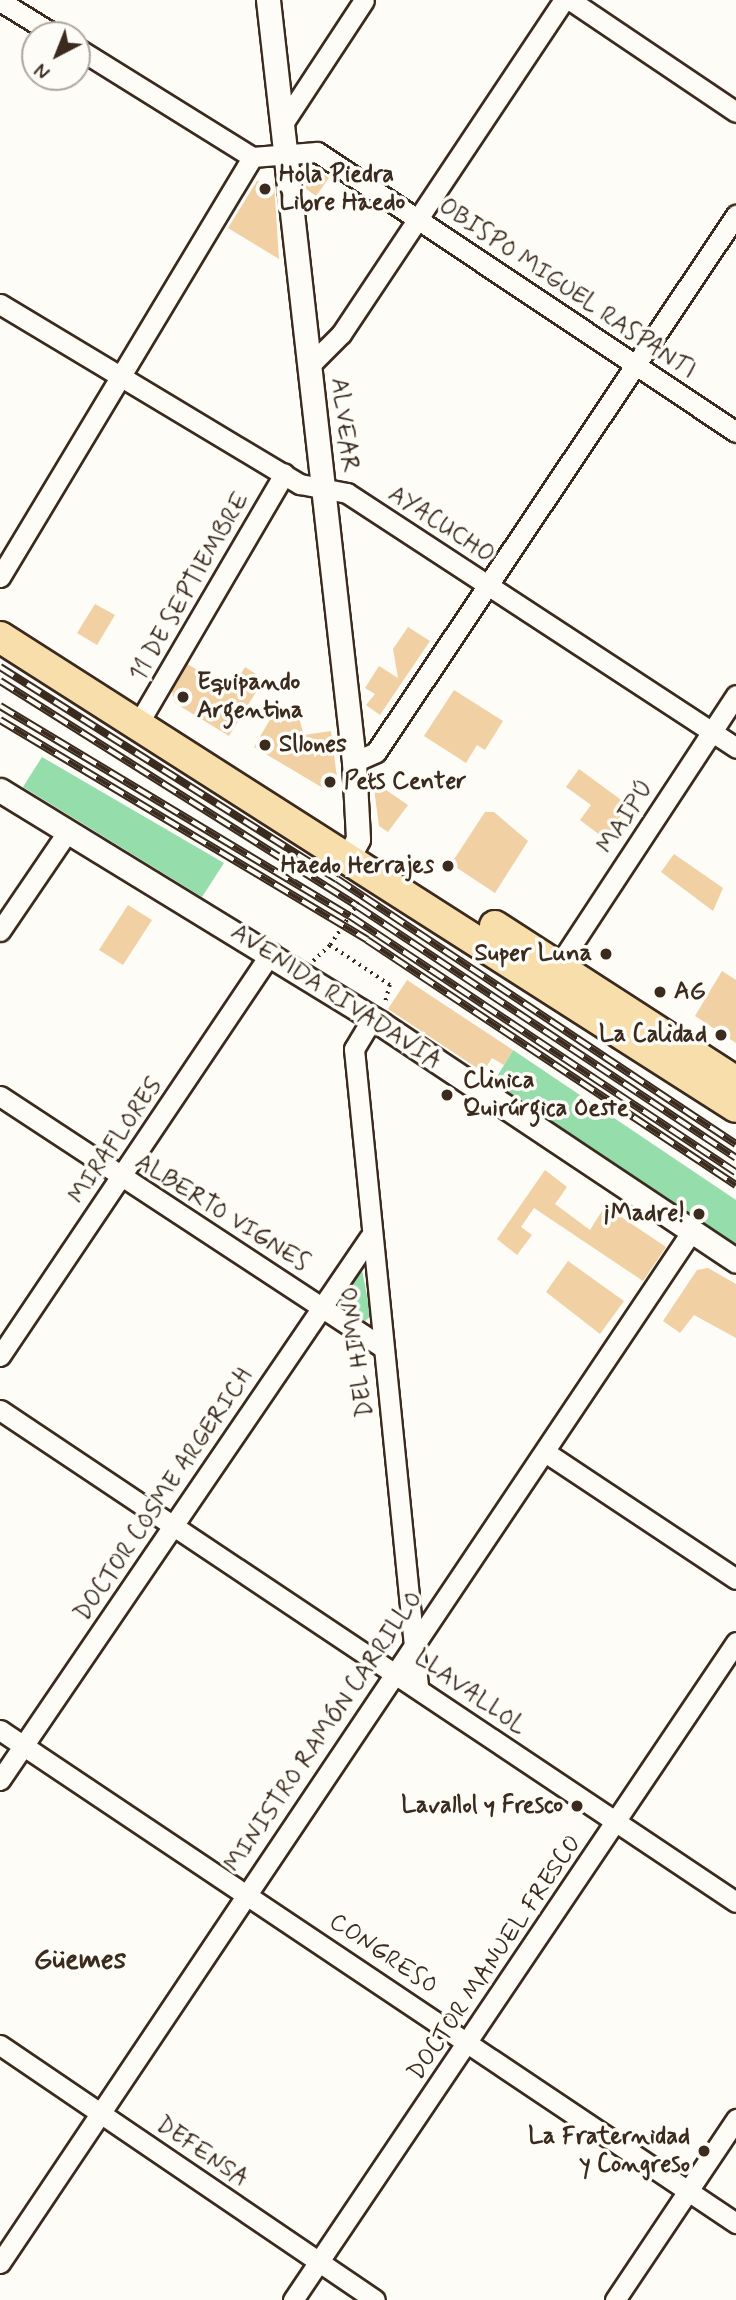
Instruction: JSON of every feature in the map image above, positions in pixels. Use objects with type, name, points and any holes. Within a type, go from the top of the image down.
[{"type":"main road","points":[[0,615],[143,715],[354,848],[736,1108]]},
{"type":"main road","points":[[0,637],[143,715]]},
{"type":"main road","points":[[354,848],[558,966],[736,1082]]},
{"type":"street","name":"ALVEAR","points":[[268,0],[325,486],[354,762],[354,848]]},
{"type":"street","points":[[282,125],[364,0]]},
{"type":"street","points":[[310,365],[341,334],[564,0]]},
{"type":"street","points":[[570,0],[736,113]]},
{"type":"street","points":[[0,1],[32,21]]},
{"type":"street","points":[[0,578],[119,375],[252,157],[91,57]]},
{"type":"street","name":"OBISPO MIGUEL RASPANTI","points":[[252,157],[317,152],[736,432]]},
{"type":"street","points":[[354,762],[376,752],[736,215]]},
{"type":"street","name":"AYACUCHO","points":[[0,304],[284,474],[348,493],[736,748]]},
{"type":"street","name":"11 DE SEPTIEMBRE","points":[[143,715],[284,474]]},
{"type":"street","name":"MAIPÚ","points":[[558,966],[736,695]]},
{"type":"street","name":"AVENIDA RIVADAVIA","points":[[0,790],[271,953],[736,1261]]},
{"type":"street","points":[[0,931],[68,831]]},
{"type":"street","name":"MIRAFLORES","points":[[0,1356],[271,953]]},
{"type":"street","name":"DEL HIMNO","points":[[376,1021],[354,1049],[369,1238],[418,1686]]},
{"type":"street","name":"ALBERTO VIGNES","points":[[0,1096],[121,1178],[323,1306],[383,1348]]},
{"type":"street","name":"MINISTRO RAMÓN CARRILLO","points":[[0,2263],[246,1891],[692,1231]]},
{"type":"street","name":"DOCTOR COSME ARGERICH","points":[[0,1780],[369,1238]]},
{"type":"street","name":"LLAVALLOL","points":[[0,1410],[396,1671],[736,1902]]},
{"type":"street","points":[[545,1452],[736,1579]]},
{"type":"street","name":"DOCTOR MANUEL FRESCO","points":[[293,2300],[736,1642]]},
{"type":"street","name":"CONGRESO","points":[[0,1730],[246,1891],[736,2223]]},
{"type":"street","name":"DEFENSA","points":[[0,2045],[374,2300]]},
{"type":"street","points":[[615,2300],[736,2119]]},
{"type":"path","points":[[305,967],[330,945],[369,886]]},
{"type":"path","points":[[330,945],[390,985],[376,1021]]},
{"type":"green space","points":[[42,757],[224,863],[202,897],[23,787]]},
{"type":"green space","points":[[513,1050],[736,1200],[736,1245],[492,1085]]},
{"type":"green space","points":[[362,1270],[371,1316],[365,1321],[338,1303]]},
{"type":"building","points":[[317,170],[329,178],[316,196],[306,189],[306,176]]},
{"type":"building","points":[[257,181],[274,184],[279,259],[228,228]]},
{"type":"building","points":[[95,604],[115,615],[97,645],[77,633]]},
{"type":"building","points":[[408,627],[430,641],[380,715],[366,705],[375,694],[365,688],[379,666],[398,678],[393,649]]},
{"type":"building","points":[[187,664],[232,689],[245,667],[264,679],[229,736],[175,703],[172,691]]},
{"type":"building","points":[[454,690],[503,721],[485,750],[477,745],[466,763],[424,736]]},
{"type":"building","points":[[275,711],[299,718],[304,735],[331,731],[338,785],[328,791],[254,747]]},
{"type":"building","points":[[579,769],[628,805],[605,839],[580,820],[591,805],[566,787]]},
{"type":"building","points":[[373,781],[408,805],[388,832],[379,826]]},
{"type":"building","points":[[485,812],[494,812],[528,841],[495,893],[451,864]]},
{"type":"building","points":[[674,854],[723,888],[713,911],[661,872]]},
{"type":"building","points":[[128,905],[152,920],[123,965],[99,950]]},
{"type":"building","points":[[722,971],[736,980],[736,1043],[695,1016]]},
{"type":"building","points":[[407,980],[513,1050],[504,1065],[492,1058],[483,1072],[388,1009]]},
{"type":"building","points":[[545,1170],[567,1187],[555,1204],[590,1230],[605,1206],[666,1247],[643,1281],[534,1208],[521,1227],[532,1235],[517,1255],[497,1239]]},
{"type":"building","points":[[568,1261],[624,1301],[600,1334],[546,1292]]},
{"type":"building","points":[[708,1268],[736,1284],[736,1338],[694,1315],[680,1333],[663,1321],[697,1270]]},
{"type":"railway","points":[[0,667],[337,879],[736,1144]]},
{"type":"railway","points":[[0,681],[357,906],[736,1158]]},
{"type":"railway","points":[[0,706],[350,916],[736,1172]]},
{"type":"railway","points":[[0,720],[367,940],[736,1185]]},
{"type":"place","name":"Hola Piedra Libre Haedo","points":[[265,189]]},
{"type":"place","name":"Equipando Argentina","points":[[183,697]]},
{"type":"place","name":"Sllones","points":[[265,745]]},
{"type":"place","name":"Pets Center","points":[[330,782]]},
{"type":"place","name":"Haedo Herrajes","points":[[448,866]]},
{"type":"place","name":"Super Luna","points":[[606,954]]},
{"type":"place","name":"AG","points":[[660,992]]},
{"type":"place","name":"La Calidad","points":[[721,1035]]},
{"type":"place","name":"Clinica Quirúrgica Oeste","points":[[447,1095]]},
{"type":"place","name":"¡Madre!","points":[[699,1214]]},
{"type":"place","name":"Lavallol y Fresco","points":[[577,1806]]},
{"type":"place","name":"La Fraternidad y Congreso","points":[[704,2151]]},
{"type":"district","name":"Güemes","points":[[80,1961]]}]
